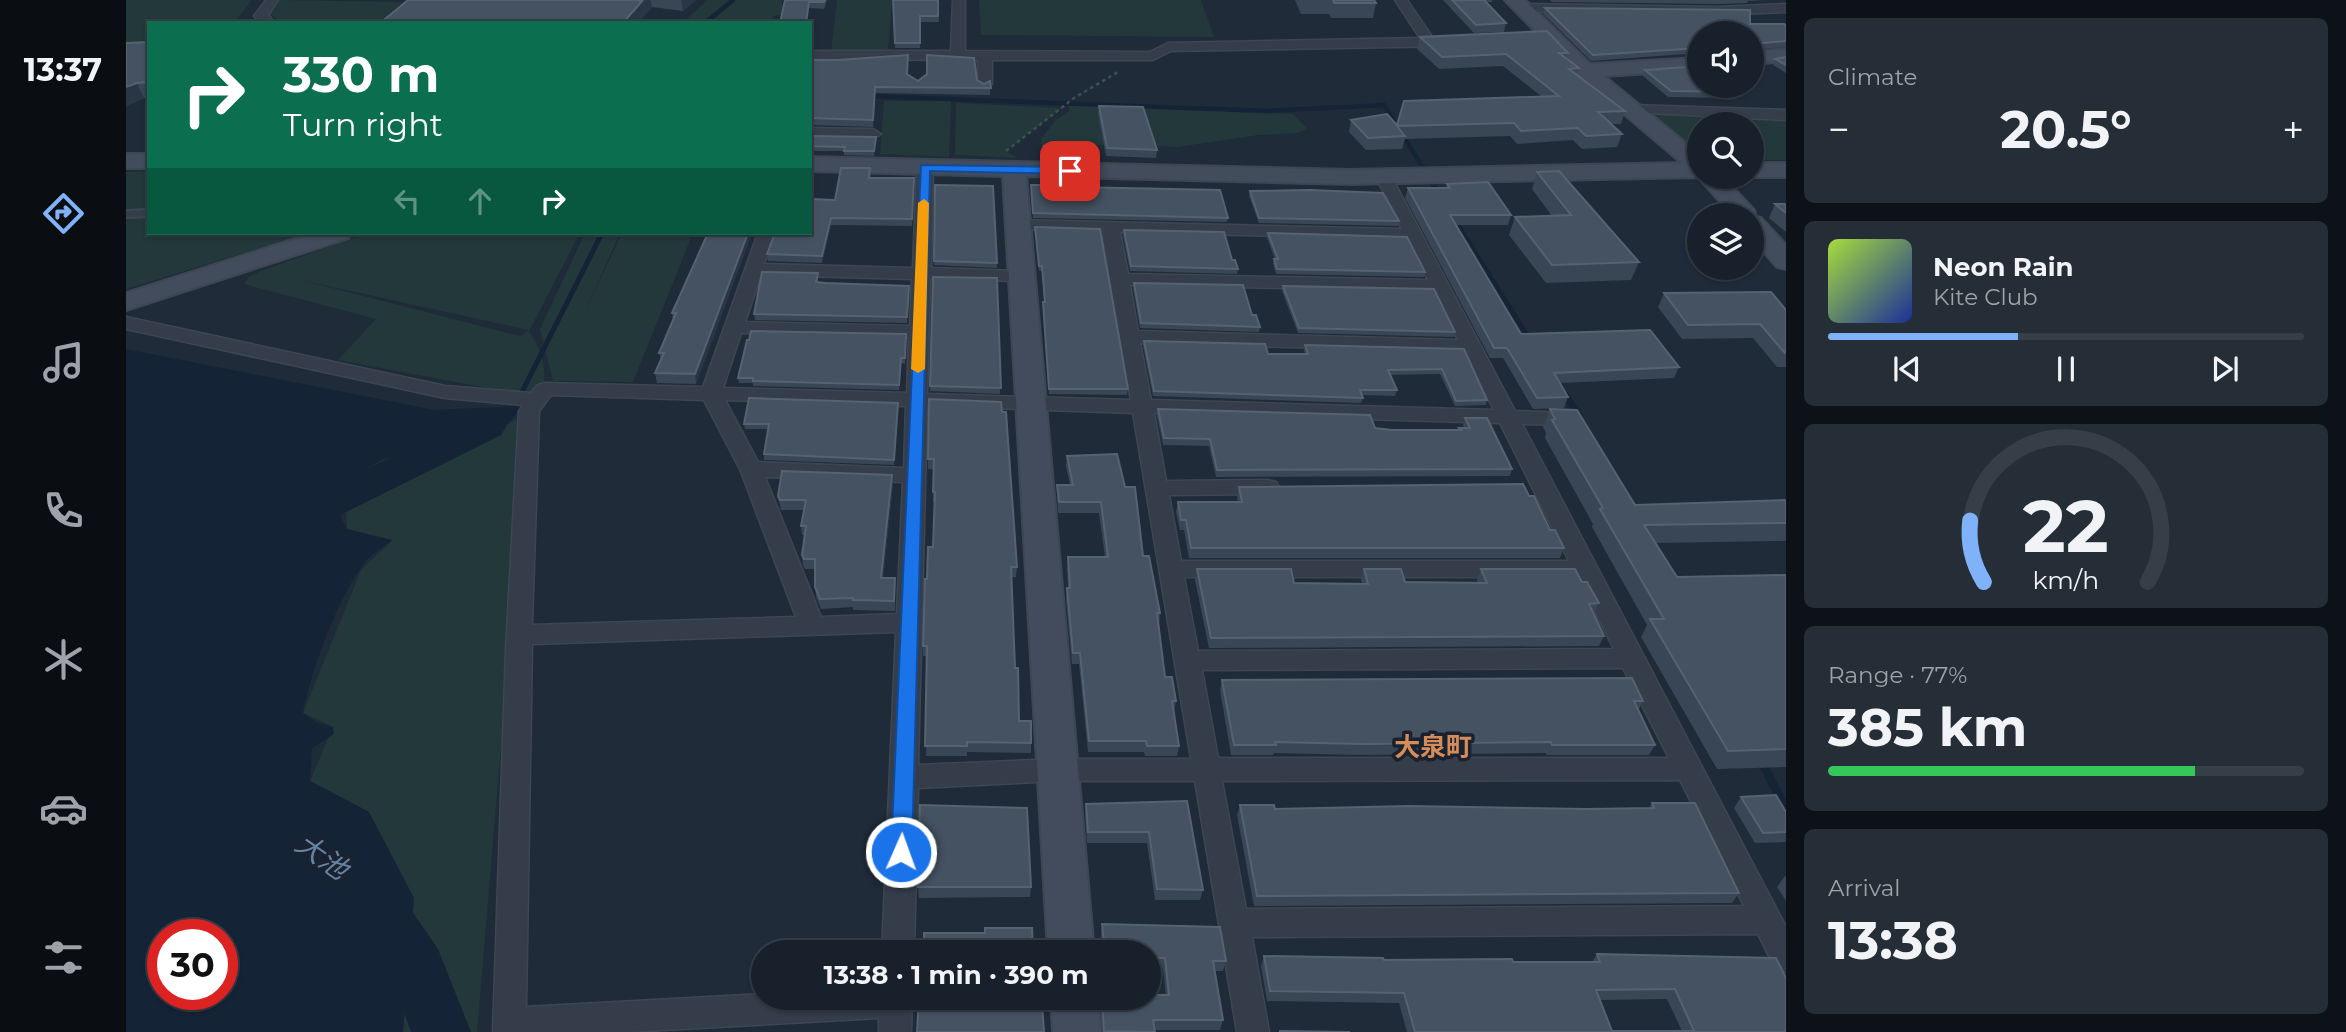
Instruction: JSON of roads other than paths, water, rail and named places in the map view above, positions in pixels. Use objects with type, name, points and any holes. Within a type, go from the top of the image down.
[{"type":"street","points":[[267,21],[261,16],[272,0]]},
{"type":"street","points":[[958,55],[959,0]]},
{"type":"street","points":[[1401,0],[1429,42]]},
{"type":"street","points":[[1696,0],[1713,11]]},
{"type":"street","points":[[1731,0],[1748,10]]},
{"type":"street","points":[[1517,4],[1713,11],[1786,8]]},
{"type":"street","points":[[1517,4],[1543,37],[1687,157]]},
{"type":"street","points":[[812,55],[917,62],[958,55],[1153,56],[1168,47],[1468,41]]},
{"type":"street","points":[[1764,57],[1786,55]]},
{"type":"street","points":[[985,56],[985,84]]},
{"type":"street","points":[[1585,71],[1687,65]]},
{"type":"street","points":[[1632,109],[1786,115]]},
{"type":"street","points":[[812,133],[873,134]]},
{"type":"street","points":[[126,161],[147,160]]},
{"type":"street","points":[[812,164],[925,167],[1010,160],[1384,177],[1687,168]]},
{"type":"street","points":[[1010,160],[1018,224],[1070,940]]},
{"type":"street","points":[[898,940],[925,167]]},
{"type":"street","points":[[1764,170],[1786,170]]},
{"type":"street","points":[[1384,177],[1786,958]]},
{"type":"street","points":[[1721,189],[1734,203]]},
{"type":"street","points":[[1018,224],[1414,234]]},
{"type":"street","points":[[1110,226],[1252,1032]]},
{"type":"street","points":[[126,302],[333,235]]},
{"type":"street","points":[[765,235],[711,394],[751,468],[812,626]]},
{"type":"street","points":[[1764,236],[1786,261]]},
{"type":"street","points":[[754,269],[1021,276]]},
{"type":"street","points":[[1119,279],[1441,286]]},
{"type":"street","points":[[126,323],[445,392],[537,400]]},
{"type":"street","points":[[734,327],[919,332]]},
{"type":"street","points":[[1129,337],[1472,346]]},
{"type":"street","points":[[896,1010],[509,1027],[529,411],[545,389],[1568,419]]},
{"type":"street","points":[[751,468],[914,475]]},
{"type":"street","points":[[1517,485],[1544,485]]},
{"type":"street","points":[[1155,488],[1294,487]]},
{"type":"street","points":[[1169,569],[1587,569]]},
{"type":"street","points":[[520,635],[909,623]]},
{"type":"street","points":[[1186,661],[1633,658]]},
{"type":"street","points":[[904,777],[1057,770],[1689,769]]},
{"type":"street","points":[[1233,923],[1767,920]]},
{"type":"street","points":[[1075,1010],[1077,1032]]},
{"type":"lane","points":[[126,214],[147,213]]},
{"type":"water","points":[[126,349],[434,410],[522,406],[503,430],[462,451],[422,452],[383,459],[352,478],[336,508],[347,529],[392,540],[369,558],[356,575],[336,612],[319,655],[303,713],[317,723],[333,727],[334,734],[312,748],[310,781],[369,812],[414,898],[403,1032],[126,1032]]},
{"type":"waterway","points":[[707,21],[733,0]]},
{"type":"waterway","points":[[867,96],[1267,111],[1384,105],[1428,176]]},
{"type":"waterway","points":[[1427,174],[1439,194]]},
{"type":"waterway","points":[[1454,219],[1530,340]]},
{"type":"waterway","points":[[519,398],[601,235]]},
{"type":"waterway","points":[[1563,391],[1567,398]]},
{"type":"waterway","points":[[510,415],[520,396]]},
{"type":"waterway","points":[[1566,396],[1579,416]]},
{"type":"waterway","name":"大池","points":[[293,521],[487,427]]},
{"type":"waterway","points":[[1761,760],[1786,810]]},
{"type":"waterway","name":"大池","points":[[378,909],[417,968],[441,1032]]},
{"type":"district","name":"大泉町","points":[[1433,747]]}]
